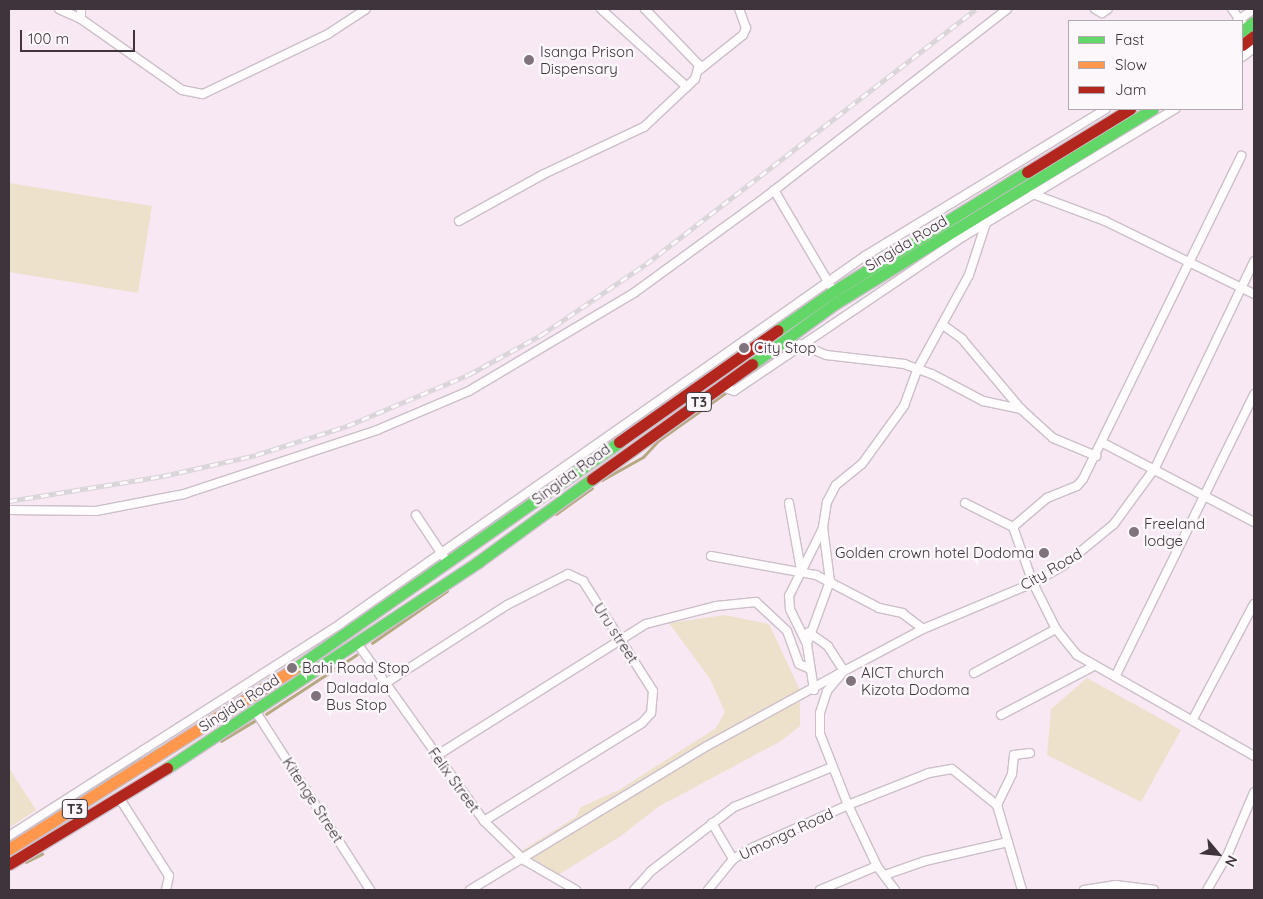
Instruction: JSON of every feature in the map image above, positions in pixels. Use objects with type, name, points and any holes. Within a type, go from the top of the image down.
[{"type":"highway","points":[[1243,40],[1246,26]]},
{"type":"highway","name":"Singida Road","points":[[9,849],[248,699],[831,287],[1019,178],[1128,110]]},
{"type":"highway","name":"Singida Road","points":[[9,864],[120,799],[357,643],[722,386],[836,303],[1030,192],[1151,110]]},
{"type":"street","points":[[59,9],[81,19],[182,90],[203,94],[328,34],[366,9]]},
{"type":"street","points":[[81,9],[81,19]]},
{"type":"street","points":[[602,9],[687,87]]},
{"type":"street","points":[[645,9],[694,57],[700,70]]},
{"type":"street","points":[[459,221],[544,174],[644,127],[687,87],[700,70],[744,35],[746,28],[740,9]]},
{"type":"street","points":[[9,510],[96,511],[184,494],[378,430],[470,391],[626,298],[774,190],[1007,9]]},
{"type":"street","points":[[1096,9],[1102,12],[1108,9]]},
{"type":"street","points":[[1232,9],[1241,20]]},
{"type":"street","points":[[1246,26],[1254,9]]},
{"type":"street","points":[[1243,56],[1254,48]]},
{"type":"street","points":[[774,190],[831,287],[1104,110]]},
{"type":"street","points":[[722,386],[734,391],[800,344],[986,223],[1030,192],[1173,110]]},
{"type":"street","points":[[1013,528],[1047,498],[1077,486],[1096,456],[1190,265],[1241,156]]},
{"type":"street","points":[[1019,178],[1030,192],[1105,221],[1190,265],[1254,294]]},
{"type":"street","points":[[807,644],[789,601],[790,590],[802,571],[823,527],[827,502],[836,485],[862,464],[904,406],[917,370],[969,275],[986,223]]},
{"type":"street","name":"City Road","points":[[895,890],[877,866],[848,805],[820,734],[820,713],[827,691],[844,671],[923,629],[1033,583],[1086,549],[1114,524],[1155,468],[1254,261]]},
{"type":"street","points":[[943,325],[962,339],[1021,409],[1053,438],[1096,456]]},
{"type":"street","points":[[800,344],[826,355],[904,364],[983,401],[1021,409]]},
{"type":"street","points":[[1116,675],[1254,394]]},
{"type":"street","points":[[1103,443],[1155,468],[1254,522]]},
{"type":"street","points":[[965,502],[1013,528],[1033,583],[1056,630],[1092,667],[1116,675],[1254,756]]},
{"type":"street","points":[[789,503],[802,571]]},
{"type":"street","points":[[9,836],[445,558],[416,515]]},
{"type":"street","points":[[814,690],[808,668],[808,632],[826,599],[830,581],[823,527]]},
{"type":"street","points":[[711,556],[802,571],[830,581],[879,608],[902,613],[923,629]]},
{"type":"street","name":"Uru street","points":[[386,683],[507,605],[568,574],[583,581],[653,691],[652,713],[642,724],[484,821]]},
{"type":"street","points":[[436,756],[646,624],[716,606],[756,602],[787,631],[799,664],[808,668]]},
{"type":"street","points":[[1193,719],[1254,604]]},
{"type":"street","points":[[974,674],[1056,630]]},
{"type":"street","points":[[470,890],[524,860],[707,746],[814,690],[844,671],[833,651],[808,632]]},
{"type":"street","name":"Felix Street","points":[[357,643],[484,821],[524,860],[576,890]]},
{"type":"street","points":[[1000,715],[1092,667]]},
{"type":"street","name":"Kitenge Street","points":[[248,699],[370,890]]},
{"type":"street","points":[[997,805],[1012,774],[1014,755],[1030,753]]},
{"type":"street","points":[[634,890],[642,878],[734,806],[832,767]]},
{"type":"street","points":[[848,805],[929,773],[952,769],[997,805],[1022,890]]},
{"type":"street","points":[[1207,890],[1227,856],[1254,792]]},
{"type":"street","points":[[120,799],[169,876],[166,890]]},
{"type":"street","name":"Umonga Road","points":[[708,890],[733,859],[848,805]]},
{"type":"street","points":[[712,824],[733,859]]},
{"type":"street","points":[[885,875],[925,861],[1008,842]]},
{"type":"street","points":[[820,890],[877,866]]},
{"type":"street","points":[[1084,890],[1116,885],[1154,890]]},
{"type":"shaded area","points":[[9,183],[152,206],[138,293],[9,272]]},
{"type":"shaded area","points":[[725,615],[769,624],[800,690],[800,726],[781,741],[658,807],[621,836],[558,875],[521,851],[576,817],[581,807],[619,790],[716,728],[725,712],[710,679],[669,623]]},
{"type":"shaded area","points":[[1087,678],[1181,730],[1141,802],[1047,755],[1051,709]]},
{"type":"shaded area","points":[[9,768],[36,810],[9,828]]},
{"type":"waterway","points":[[738,384],[794,344]]},
{"type":"waterway","points":[[684,387],[695,381]]},
{"type":"waterway","points":[[602,480],[643,457],[659,440],[728,391]]},
{"type":"waterway","points":[[658,407],[667,399]]},
{"type":"waterway","points":[[556,514],[592,488]]},
{"type":"waterway","points":[[372,643],[447,591]]},
{"type":"waterway","points":[[266,714],[356,655]]},
{"type":"waterway","points":[[221,741],[254,721]]},
{"type":"waterway","points":[[9,840],[141,758]]},
{"type":"waterway","points":[[26,862],[42,854]]},
{"type":"railway","points":[[9,501],[163,476],[256,455],[347,426],[468,375],[541,335],[646,264],[976,9]]},
{"type":"traffic: fast","points":[[1243,30],[1254,22]]},
{"type":"traffic: fast","points":[[752,364],[836,303],[1150,110]]},
{"type":"traffic: fast","points":[[778,330],[834,291],[1027,172]]},
{"type":"traffic: fast","points":[[294,669],[619,442]]},
{"type":"traffic: fast","points":[[167,768],[478,562],[592,479]]},
{"type":"traffic: slow","points":[[9,849],[294,669]]},
{"type":"traffic: jam","points":[[1243,44],[1254,36]]},
{"type":"traffic: jam","points":[[1027,172],[1128,110]]},
{"type":"traffic: jam","points":[[619,442],[778,330]]},
{"type":"traffic: jam","points":[[592,479],[752,364]]},
{"type":"traffic: jam","points":[[9,864],[167,768]]},
{"type":"place","name":"Isanga Prison Dispensary","points":[[529,60]]},
{"type":"place","name":"City Stop","points":[[744,348]]},
{"type":"place","name":"Freeland lodge","points":[[1134,532]]},
{"type":"place","name":"Golden crown hotel Dodoma","points":[[1044,553]]},
{"type":"place","name":"Bahi Road Stop","points":[[292,668]]},
{"type":"place","name":"AICT church Kizota Dodoma","points":[[851,681]]},
{"type":"place","name":"Daladala Bus Stop","points":[[316,696]]}]
